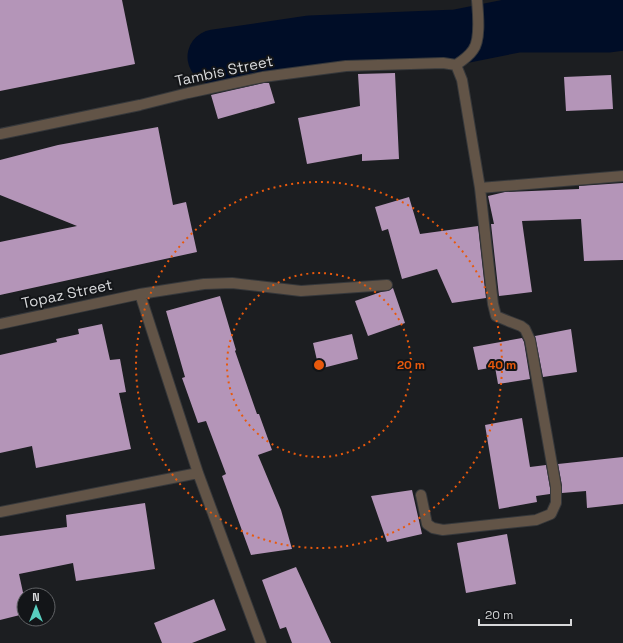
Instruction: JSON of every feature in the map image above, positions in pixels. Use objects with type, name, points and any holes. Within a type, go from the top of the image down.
[{"type":"street","points":[[421,495],[427,524],[433,528],[443,530],[536,520],[551,514],[556,504],[556,487],[530,340],[525,329],[521,326],[496,316],[493,304],[480,188],[462,80],[456,65],[473,51],[477,44],[477,0]]},
{"type":"street","name":"Tambis Street","points":[[0,134],[140,105],[263,77],[346,66],[443,63],[456,65]]},
{"type":"street","points":[[480,188],[623,176]]},
{"type":"street","name":"Topaz Street","points":[[0,324],[140,294],[204,284],[232,283],[301,291],[387,285]]},
{"type":"street","points":[[140,294],[198,473],[261,643]]},
{"type":"street","points":[[0,512],[198,473]]},
{"type":"building","points":[[0,0],[122,0],[135,64],[0,91]]},
{"type":"building","points":[[395,73],[399,159],[362,161],[362,154],[307,164],[298,118],[360,106],[358,74]]},
{"type":"building","points":[[611,75],[613,109],[566,111],[564,77]]},
{"type":"building","points":[[269,83],[275,103],[218,119],[211,95]]},
{"type":"building","points":[[158,127],[173,205],[186,202],[197,252],[0,295],[0,242],[77,226],[0,195],[0,160],[58,145]]},
{"type":"building","points":[[623,183],[623,260],[584,261],[581,219],[522,221],[532,292],[499,296],[491,224],[494,224],[488,196],[505,192],[579,189],[579,186]]},
{"type":"building","points":[[409,197],[420,234],[478,226],[486,298],[452,303],[437,269],[402,279],[388,229],[382,231],[375,207]]},
{"type":"building","points":[[393,288],[405,323],[368,336],[355,301],[388,291]]},
{"type":"building","points":[[220,296],[236,350],[235,351],[257,414],[259,414],[272,450],[258,455],[281,510],[292,549],[251,555],[222,476],[226,474],[206,421],[198,423],[182,378],[185,377],[166,311]]},
{"type":"building","points":[[102,324],[110,360],[120,359],[126,392],[119,393],[131,449],[36,468],[32,446],[0,453],[0,355],[57,342],[56,339],[79,334],[78,329]]},
{"type":"building","points":[[571,329],[577,372],[543,377],[535,336]]},
{"type":"building","points":[[352,334],[358,359],[319,369],[313,343]]},
{"type":"building","points":[[522,338],[530,379],[498,384],[495,367],[478,370],[473,347]]},
{"type":"building","points":[[522,418],[530,467],[546,465],[550,494],[536,496],[537,502],[499,509],[485,425]]},
{"type":"building","points":[[623,457],[623,504],[587,508],[586,491],[562,493],[558,464]]},
{"type":"building","points":[[412,490],[422,534],[387,542],[371,496]]},
{"type":"building","points":[[145,503],[155,569],[76,581],[73,563],[19,574],[22,587],[16,587],[16,616],[0,620],[0,536],[67,527],[66,515]]},
{"type":"building","points":[[507,534],[516,584],[466,593],[457,543]]},
{"type":"building","points":[[296,567],[331,643],[292,643],[286,627],[280,629],[262,580]]},
{"type":"building","points":[[214,599],[226,630],[192,643],[162,643],[154,623]]},
{"type":"waterway","points":[[215,57],[310,43],[457,37],[517,25],[608,25],[623,23]]}]
